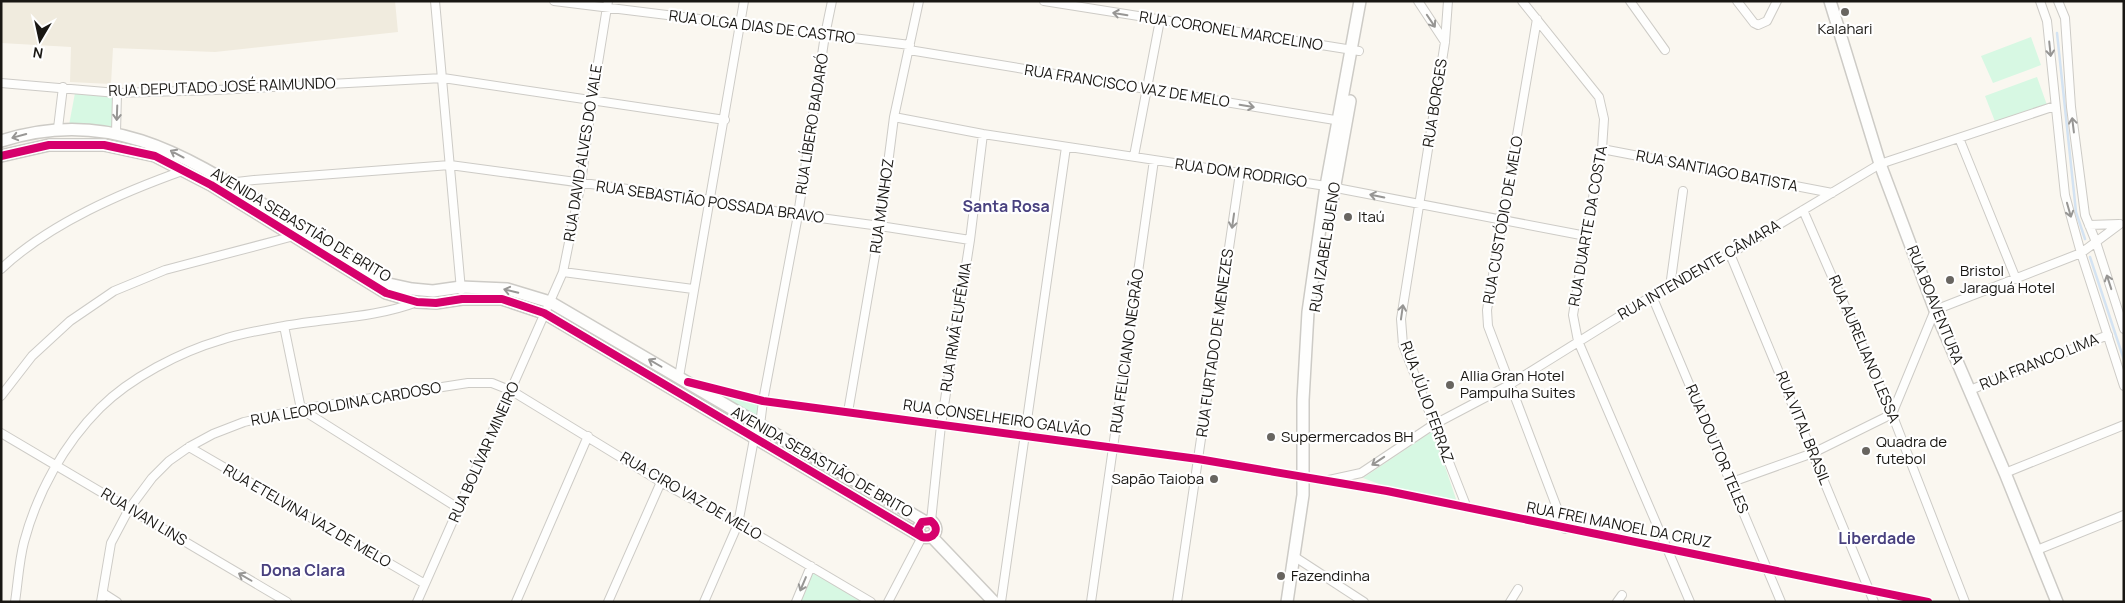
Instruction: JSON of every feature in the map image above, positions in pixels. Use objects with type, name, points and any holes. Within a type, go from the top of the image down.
[{"type":"street","points":[[435,1],[462,299]]},
{"type":"street","name":"RUA OLGA DIAS DE CASTRO","points":[[554,1],[608,5],[909,48]]},
{"type":"street","points":[[683,380],[693,289],[725,120],[744,1]]},
{"type":"street","name":"RUA LÍBERO BADARÓ","points":[[704,602],[738,524],[754,439],[760,434],[763,401],[798,216],[825,35],[832,1]]},
{"type":"street","name":"RUA MUNHOZ","points":[[848,412],[880,226],[894,117],[919,1]]},
{"type":"street","name":"RUA CORONEL MARCELINO","points":[[1044,1],[1355,50]]},
{"type":"street","name":"RUA IZABEL BUENO","points":[[1355,50],[1360,1]]},
{"type":"street","name":"RUA IZABEL BUENO","points":[[1287,602],[1307,479],[1303,400],[1308,312],[1355,50],[1367,1]]},
{"type":"street","points":[[1418,1],[1445,42]]},
{"type":"street","name":"RUA BORGES","points":[[1419,205],[1445,42],[1448,1]]},
{"type":"street","name":"RUA DUARTE DA COSTA","points":[[1522,1],[1599,97],[1604,119],[1602,149],[1573,315],[1578,341],[1669,549],[1690,602]]},
{"type":"street","points":[[1630,1],[1665,50]]},
{"type":"street","points":[[1737,1],[1754,23],[1761,25],[1767,21],[1777,1]]},
{"type":"street","name":"RUA BOAVENTURA","points":[[1830,1],[1880,164],[1935,310],[2005,473],[2057,602]]},
{"type":"street","points":[[2040,1],[2047,21],[2065,196],[2081,253],[2124,386]]},
{"type":"street","points":[[2058,1],[2065,18],[2071,107],[2084,215],[2096,242],[2124,329]]},
{"type":"street","name":"RUA DAVID ALVES DO VALE","points":[[550,302],[563,272],[581,183],[592,100],[608,5]]},
{"type":"street","points":[[1134,156],[1160,20]]},
{"type":"street","name":"RUA CUSTÓDIO DE MELO","points":[[1537,20],[1488,310],[1488,326],[1565,529]]},
{"type":"street","name":"RUA FRANCISCO VAZ DE MELO","points":[[909,48],[1147,90],[1342,121]]},
{"type":"street","name":"RUA DEPUTADO JOSÉ RAIMUNDO","points":[[1,84],[117,92],[216,90],[443,78],[725,120]]},
{"type":"street","points":[[58,128],[63,87]]},
{"type":"street","points":[[116,133],[117,92]]},
{"type":"street","name":"RUA INTENDENTE CÂMARA","points":[[1325,481],[1361,473],[1433,425],[1509,385],[1652,296],[1730,254],[1880,164],[2055,106]]},
{"type":"street","name":"RUA DOM RODRIGO","points":[[894,117],[983,134],[1330,186],[1419,205],[1586,236]]},
{"type":"street","name":"AVENIDA SEBASTIÃO DE BRITO","points":[[1,141],[21,134],[58,128],[116,133],[170,150],[230,183],[389,284],[433,291],[461,287],[507,289],[550,302],[928,521]]},
{"type":"street","name":"RUA IRMÃ EUFÊMIA","points":[[928,521],[970,240],[983,134]]},
{"type":"street","points":[[1959,138],[2016,279]]},
{"type":"street","name":"AVENIDA SEBASTIÃO DE BRITO","points":[[1,156],[49,145],[104,145],[155,156],[211,185],[386,294],[417,302],[436,303],[462,299],[502,299],[544,313],[754,439],[925,536],[994,602]]},
{"type":"street","points":[[1001,602],[1066,147]]},
{"type":"street","name":"RUA SANTIAGO BATISTA","points":[[1602,149],[1832,192]]},
{"type":"street","name":"RUA FELICIANO NEGRÃO","points":[[1091,602],[1154,160]]},
{"type":"street","name":"RUA SEBASTIÃO POSSADA BRAVO","points":[[211,185],[450,165],[709,200],[798,216],[970,240]]},
{"type":"street","points":[[1,268],[61,226],[112,198],[199,166]]},
{"type":"street","name":"RUA FURTADO DE MENEZES","points":[[1177,602],[1240,173]]},
{"type":"street","points":[[1670,287],[1683,191]]},
{"type":"street","name":"RUA JÚLIO FERRAZ","points":[[1419,205],[1401,318],[1403,345],[1467,508]]},
{"type":"street","name":"RUA AURELIANO LESSA","points":[[1803,210],[1892,414],[1965,602]]},
{"type":"street","points":[[2089,225],[2122,223]]},
{"type":"street","points":[[1732,482],[1813,453],[1892,414],[1935,310],[2081,253],[2122,223]]},
{"type":"street","points":[[1,396],[38,350],[70,321],[114,291],[164,270],[294,236]]},
{"type":"street","name":"RUA VITAL BRASIL","points":[[1730,254],[1874,602]]},
{"type":"street","points":[[563,272],[693,289]]},
{"type":"street","name":"RUA DOUTOR TELES","points":[[1652,296],[1732,482],[1780,602]]},
{"type":"street","points":[[15,602],[24,543],[37,503],[57,465],[76,437],[100,408],[129,384],[181,355],[221,339],[284,326],[398,309],[417,302]]},
{"type":"street","name":"RUA BOLÍVAR MINEIRO","points":[[417,602],[550,302]]},
{"type":"street","points":[[284,326],[301,409],[458,508]]},
{"type":"street","name":"RUA FRANCO LIMA","points":[[1970,390],[2108,334]]},
{"type":"street","name":"RUA CONSELHEIRO GALVÃO","points":[[683,380],[763,401],[1198,459],[1307,479]]},
{"type":"street","name":"RUA LEOPOLDINA CARDOSO","points":[[101,602],[111,543],[129,509],[152,478],[169,460],[213,434],[244,422],[301,409],[468,383],[492,383],[512,391]]},
{"type":"street","name":"RUA CIRO VAZ DE MELO","points":[[512,391],[662,482],[871,602]]},
{"type":"street","points":[[2005,473],[2124,425]]},
{"type":"street","name":"RUA IVAN LINS","points":[[1,433],[287,602]]},
{"type":"street","points":[[516,602],[588,436]]},
{"type":"street","name":"RUA ETELVINA VAZ DE MELO","points":[[189,447],[424,584]]},
{"type":"street","points":[[1361,473],[1360,485],[1365,488]]},
{"type":"street","name":"RUA FREI MANOEL DA CRUZ","points":[[1307,479],[1467,508],[1928,602]]},
{"type":"street","points":[[608,602],[662,482]]},
{"type":"street","points":[[2037,550],[2124,515]]},
{"type":"street","points":[[888,602],[925,536],[919,526],[928,521]]},
{"type":"street","points":[[1295,557],[1364,602]]},
{"type":"street","points":[[796,602],[811,566]]},
{"type":"street","points":[[1510,602],[1518,590]]},
{"type":"street","points":[[103,593],[117,602]]},
{"type":"shaded area","points":[[1,1],[395,1],[398,32],[215,52],[113,48],[111,84],[70,82],[71,47],[1,43]]},
{"type":"green space","points":[[2031,37],[2041,65],[1993,83],[1981,56]]},
{"type":"green space","points":[[2037,77],[2047,105],[1996,124],[1985,96]]},
{"type":"green space","points":[[75,93],[115,94],[113,130],[69,125]]},
{"type":"green space","points":[[702,387],[760,399],[758,421]]},
{"type":"green space","points":[[1433,431],[1457,502],[1392,489],[1363,478]]},
{"type":"green space","points":[[812,572],[863,602],[799,602]]},
{"type":"waterway","points":[[2057,33],[2076,212],[2085,239]]},
{"type":"waterway","points":[[2090,257],[2124,360]]},
{"type":"cycle path","points":[[1,156],[49,145],[104,145],[155,156],[211,185],[386,293],[417,302],[436,303],[462,299],[502,299],[544,313],[922,537],[926,538],[933,535],[936,527],[931,521],[922,522],[918,529],[920,535]]},
{"type":"cycle path","points":[[688,382],[763,401],[1198,459],[1387,491],[1928,602]]},
{"type":"place","name":"Kalahari","points":[[1845,12]]},
{"type":"place","name":"Itaú","points":[[1348,217]]},
{"type":"place","name":"Bristol Jaraguá Hotel","points":[[1950,280]]},
{"type":"place","name":"Allia Gran Hotel Pampulha Suites","points":[[1450,385]]},
{"type":"place","name":"Supermercados BH","points":[[1271,437]]},
{"type":"place","name":"Quadra de futebol","points":[[1866,451]]},
{"type":"place","name":"Sapão Taioba","points":[[1214,479]]},
{"type":"place","name":"Fazendinha","points":[[1281,576]]},
{"type":"district","name":"Santa Rosa","points":[[1006,206]]},
{"type":"district","name":"Liberdade","points":[[1877,538]]},
{"type":"district","name":"Dona Clara","points":[[303,570]]}]
